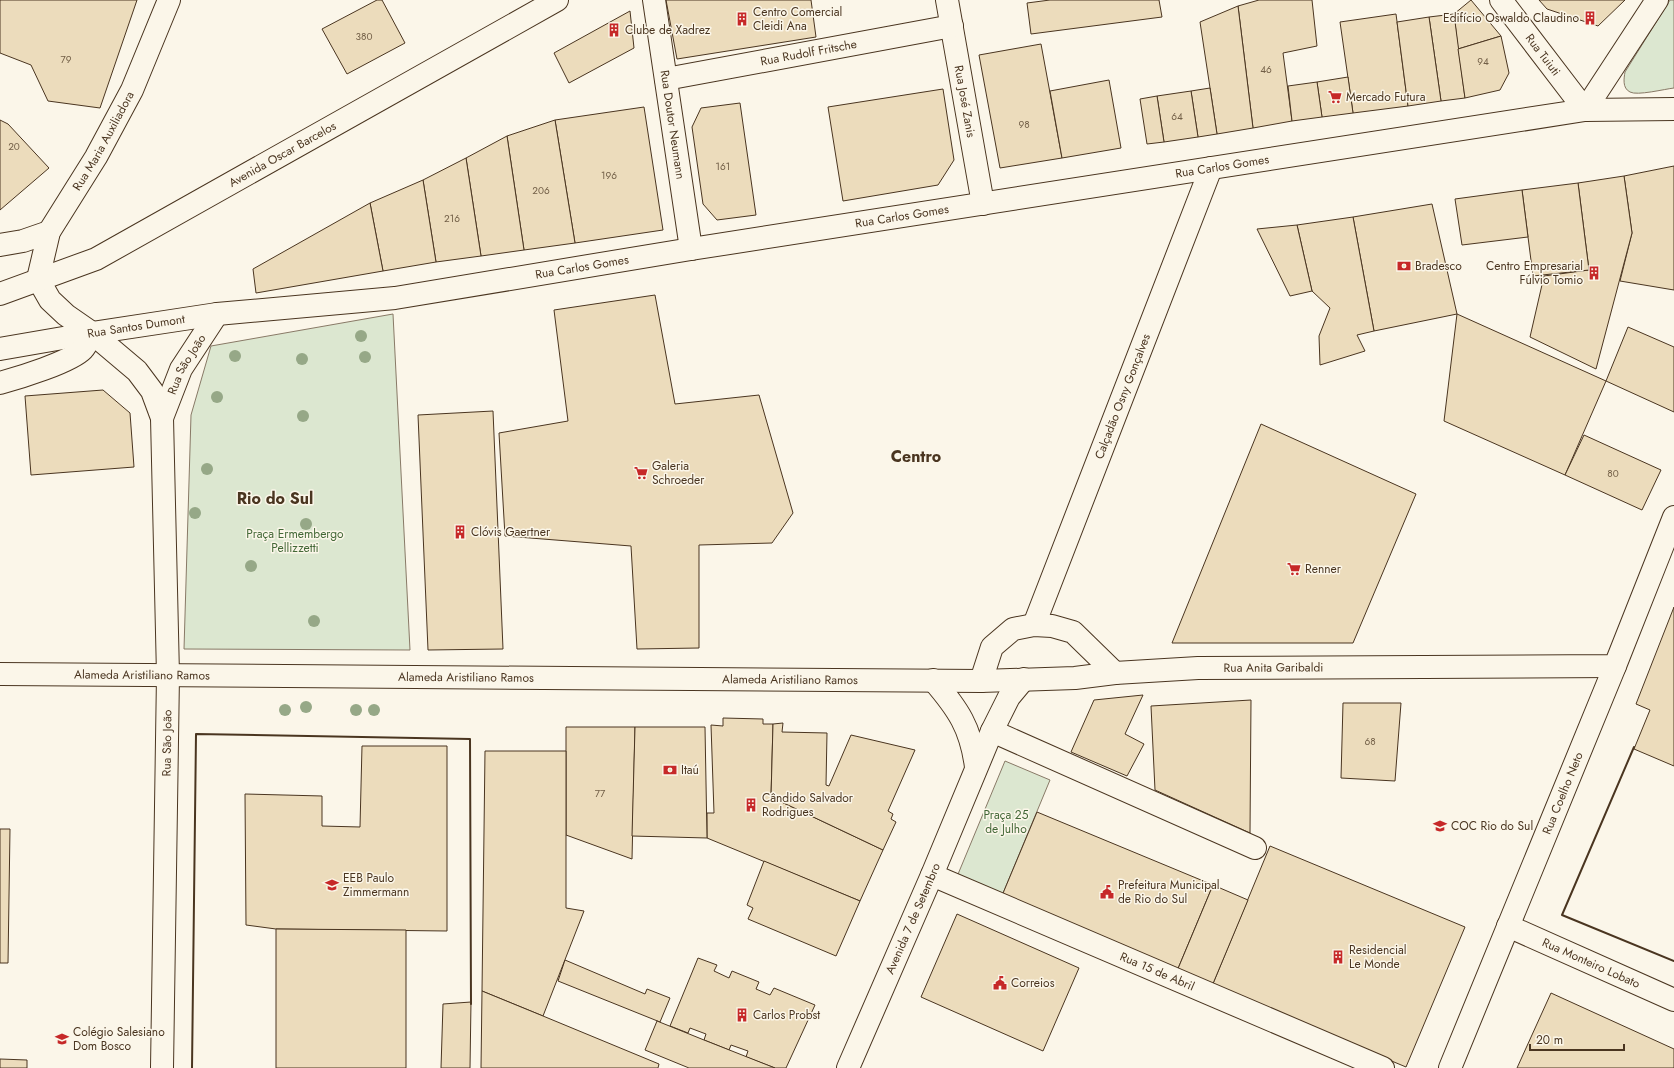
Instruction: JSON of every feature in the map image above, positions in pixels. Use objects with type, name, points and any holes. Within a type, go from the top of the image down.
[{"type":"street","name":"Rua Maria Auxiliadora","points":[[38,279],[49,232],[96,157],[132,90],[169,0]]},
{"type":"street","name":"Avenida Oscar Barcelos","points":[[0,294],[96,259],[557,0]]},
{"type":"street","name":"Rua Doutor Neumann","points":[[654,0],[691,249]]},
{"type":"street","name":"Rua José Zanis","points":[[947,0],[983,204]]},
{"type":"street","name":"Rua Tuiuti","points":[[1501,0],[1585,110]]},
{"type":"street","points":[[1585,110],[1657,0]]},
{"type":"street","name":"Rua Rudolf Fritsche","points":[[666,79],[952,26]]},
{"type":"street","name":"Rua Carlos Gomes","points":[[217,314],[395,298],[691,249],[1585,110],[1674,109]]},
{"type":"street","name":"Calçadão Osny Gonçalves","points":[[1034,625],[1211,168]]},
{"type":"street","points":[[0,244],[23,241],[49,232]]},
{"type":"street","name":"Rua São João","points":[[38,279],[50,300],[66,315],[92,333],[137,371],[152,391],[162,418],[168,675],[162,1068]]},
{"type":"street","name":"Rua São João","points":[[162,418],[181,369],[217,314]]},
{"type":"street","name":"Rua Santos Dumont","points":[[0,384],[72,357],[83,349],[92,333],[217,314]]},
{"type":"street","points":[[0,349],[92,333]]},
{"type":"street","name":"Rua Coelho Neto","points":[[1450,1068],[1615,666],[1674,517]]},
{"type":"street","points":[[981,680],[992,647],[1013,629],[1034,625],[1052,626],[1073,632],[1114,673]]},
{"type":"street","name":"Rua Anita Garibaldi","points":[[933,680],[1075,678],[1114,673],[1198,668],[1615,666]]},
{"type":"street","name":"Alameda Aristiliano Ramos","points":[[0,674],[933,680]]},
{"type":"street","name":"Avenida 7 de Setembro","points":[[848,1068],[932,875],[992,731],[1009,697],[1024,679]]},
{"type":"street","points":[[933,680],[952,702],[966,726],[973,746],[976,767]]},
{"type":"street","points":[[992,731],[1255,848]]},
{"type":"street","name":"Rua 15 de Abril","points":[[932,875],[1383,1068]]},
{"type":"street","name":"Rua Monteiro Lobato","points":[[1508,926],[1674,1000]]},
{"type":"green space","points":[[1670,0],[1674,0],[1674,88],[1645,93],[1630,92],[1627,90],[1625,85],[1625,72]]},
{"type":"green space","name":"Praça Ermembergo Pellizzetti","points":[[393,314],[410,650],[184,649],[191,415],[211,346]]},
{"type":"green space","name":"Praça 25 de Julho","points":[[1005,761],[1050,780],[1001,898],[956,879]]},
{"type":"building","points":[[0,0],[137,0],[100,108],[48,101],[31,65],[0,53]]},
{"type":"building","points":[[377,0],[382,0],[405,43],[347,74],[322,29]]},
{"type":"building","name":"Centro Comercial Cleidi Ana","points":[[666,0],[811,0],[816,37],[677,59]]},
{"type":"building","points":[[1050,0],[1159,0],[1162,17],[1031,34],[1027,3]]},
{"type":"building","points":[[1259,0],[1312,0],[1317,46],[1283,53],[1292,121],[1253,128],[1238,6]]},
{"type":"building","points":[[1471,0],[1501,36],[1458,49],[1454,14]]},
{"type":"building","name":"Edifício Oswaldo Claudino","points":[[1539,0],[1625,0],[1598,26],[1547,9]]},
{"type":"building","points":[[1238,6],[1253,128],[1217,134],[1200,22]]},
{"type":"building","name":"Clube de Xadrez","points":[[630,11],[634,48],[569,83],[554,53]]},
{"type":"building","points":[[1396,14],[1408,106],[1353,113],[1340,22]]},
{"type":"building","points":[[1454,14],[1465,98],[1441,101],[1429,17]]},
{"type":"building","points":[[1429,17],[1441,101],[1408,106],[1397,22]]},
{"type":"building","points":[[1501,36],[1509,73],[1500,90],[1465,98],[1458,49]]},
{"type":"building","points":[[1041,44],[1062,158],[1000,168],[979,55]]},
{"type":"building","name":"Mercado Futura","points":[[1348,77],[1353,113],[1322,117],[1317,82]]},
{"type":"building","points":[[1109,80],[1121,148],[1062,158],[1050,91]]},
{"type":"building","points":[[1317,82],[1322,117],[1292,121],[1288,86]]},
{"type":"building","points":[[1210,88],[1217,134],[1198,137],[1191,91]]},
{"type":"building","points":[[943,89],[954,160],[938,185],[843,201],[828,107]]},
{"type":"building","points":[[1191,91],[1198,137],[1164,142],[1157,96]]},
{"type":"building","points":[[1157,96],[1164,142],[1147,144],[1140,99]]},
{"type":"building","points":[[740,103],[756,215],[717,220],[703,204],[692,127],[701,108]]},
{"type":"building","points":[[644,107],[663,230],[575,243],[555,120]]},
{"type":"building","points":[[0,120],[8,124],[49,168],[0,210]]},
{"type":"building","points":[[555,120],[575,243],[524,250],[507,136]]},
{"type":"building","points":[[507,136],[524,250],[481,256],[466,158]]},
{"type":"building","points":[[466,158],[481,256],[436,262],[423,180]]},
{"type":"building","points":[[1674,166],[1674,290],[1620,281],[1632,233],[1624,176]]},
{"type":"building","name":"Centro Empresarial Fúlvio Tomio","points":[[1624,176],[1632,233],[1596,369],[1530,337],[1544,276],[1589,270],[1578,183]]},
{"type":"building","points":[[423,180],[436,262],[383,271],[370,203]]},
{"type":"building","points":[[1578,183],[1589,270],[1533,276],[1522,190]]},
{"type":"building","points":[[1522,190],[1528,237],[1462,245],[1455,199]]},
{"type":"building","points":[[370,203],[383,271],[256,293],[253,269]]},
{"type":"building","name":"Bradesco","points":[[1432,204],[1457,314],[1374,331],[1353,217]]},
{"type":"building","points":[[1353,217],[1374,331],[1357,335],[1365,351],[1320,365],[1319,336],[1330,308],[1312,291],[1297,225]]},
{"type":"building","points":[[1297,225],[1312,291],[1290,296],[1257,229]]},
{"type":"building","name":"Galeria Schroeder","points":[[655,295],[675,404],[759,395],[793,513],[772,543],[699,545],[699,648],[637,649],[631,546],[505,536],[499,433],[568,421],[554,310]]},
{"type":"building","points":[[1457,314],[1606,381],[1565,475],[1444,421]]},
{"type":"building","points":[[1628,327],[1674,347],[1674,412],[1606,381]]},
{"type":"building","points":[[103,390],[130,413],[134,467],[31,475],[25,396]]},
{"type":"building","name":"Clóvis Gaertner","points":[[493,411],[503,649],[428,650],[418,415]]},
{"type":"building","name":"Renner","points":[[1261,424],[1416,494],[1353,643],[1172,643]]},
{"type":"building","points":[[1584,435],[1661,470],[1642,510],[1565,475]]},
{"type":"building","points":[[1674,607],[1674,766],[1634,749],[1650,710],[1636,704]]},
{"type":"building","points":[[1143,695],[1125,734],[1144,744],[1127,776],[1071,752],[1094,700]]},
{"type":"building","points":[[1251,700],[1250,833],[1155,790],[1151,706]]},
{"type":"building","points":[[1343,703],[1401,703],[1395,781],[1341,778]]},
{"type":"building","name":"Cândido Salvador Rodrigues","points":[[723,718],[763,719],[763,724],[773,724],[771,797],[883,850],[860,901],[707,838],[707,813],[714,813],[711,725],[723,726]]},
{"type":"building","points":[[783,723],[782,732],[827,733],[826,785],[829,786],[851,735],[915,750],[888,811],[893,814],[891,819],[896,822],[883,850],[771,797],[773,724]]},
{"type":"building","points":[[566,727],[635,727],[632,859],[566,835]]},
{"type":"building","name":"Itaú","points":[[635,727],[705,727],[707,838],[632,836]]},
{"type":"building","points":[[362,746],[447,746],[447,931],[276,929],[246,925],[245,794],[322,796],[322,826],[360,827]]},
{"type":"building","points":[[485,751],[566,751],[566,908],[584,911],[543,1016],[482,991]]},
{"type":"building","name":"Prefeitura Municipal de Rio do Sul","points":[[1037,812],[1213,885],[1177,971],[1001,898]]},
{"type":"building","points":[[0,829],[10,829],[8,963],[0,963]]},
{"type":"building","name":"Residencial Le Monde","points":[[1270,846],[1465,927],[1406,1067],[1212,986]]},
{"type":"building","points":[[764,861],[860,901],[836,956],[748,919],[753,908],[747,905]]},
{"type":"building","points":[[1213,885],[1248,900],[1212,986],[1177,971]]},
{"type":"building","name":"Correios","points":[[957,914],[1079,968],[1043,1051],[921,997]]},
{"type":"building","points":[[276,929],[406,930],[406,1068],[276,1068]]},
{"type":"building","name":"Carlos Probst","points":[[698,958],[717,965],[714,971],[729,978],[732,971],[759,982],[756,989],[770,995],[774,988],[815,1005],[786,1068],[775,1068],[746,1057],[748,1051],[731,1045],[729,1050],[704,1040],[706,1034],[690,1028],[688,1033],[670,1026]]},
{"type":"building","points":[[565,960],[645,994],[647,989],[670,998],[660,1022],[558,981]]},
{"type":"building","points":[[482,991],[659,1064],[658,1068],[481,1068]]},
{"type":"building","points":[[1551,993],[1674,1049],[1674,1068],[1517,1068]]},
{"type":"building","points":[[471,1002],[470,1068],[441,1068],[443,1004]]},
{"type":"building","points":[[657,1021],[775,1068],[689,1068],[645,1050]]},
{"type":"building","points":[[0,1059],[27,1060],[27,1068],[0,1068]]},
{"type":"wall","points":[[192,1068],[196,734],[470,739],[471,1004]]},
{"type":"wall","points":[[1634,747],[1562,915],[1674,961]]},
{"type":"place","name":"Edifício Oswaldo Claudino","points":[[1590,18]]},
{"type":"place","name":"Centro Comercial Cleidi Ana","points":[[742,19]]},
{"type":"place","name":"Clube de Xadrez","points":[[614,30]]},
{"type":"place","name":"Mercado Futura","points":[[1335,97]]},
{"type":"place","name":"Bradesco","points":[[1404,266]]},
{"type":"place","name":"Centro Empresarial Fúlvio Tomio","points":[[1594,273]]},
{"type":"place","name":"Galeria Schroeder","points":[[641,473]]},
{"type":"place","name":"Clóvis Gaertner","points":[[460,532]]},
{"type":"place","name":"Renner","points":[[1294,569]]},
{"type":"place","name":"Itaú","points":[[670,770]]},
{"type":"place","name":"Cândido Salvador Rodrigues","points":[[751,805]]},
{"type":"place","name":"COC Rio do Sul","points":[[1440,826]]},
{"type":"place","name":"EEB Paulo Zimmermann","points":[[332,885]]},
{"type":"place","name":"Prefeitura Municipal de Rio do Sul","points":[[1107,892]]},
{"type":"place","name":"Residencial Le Monde","points":[[1338,957]]},
{"type":"place","name":"Correios","points":[[1000,983]]},
{"type":"place","name":"Carlos Probst","points":[[742,1015]]},
{"type":"place","name":"Colégio Salesiano Dom Bosco","points":[[62,1039]]},
{"type":"district","name":"Centro","points":[[916,456]]},
{"type":"district","name":"Rio do Sul","points":[[275,498]]}]
